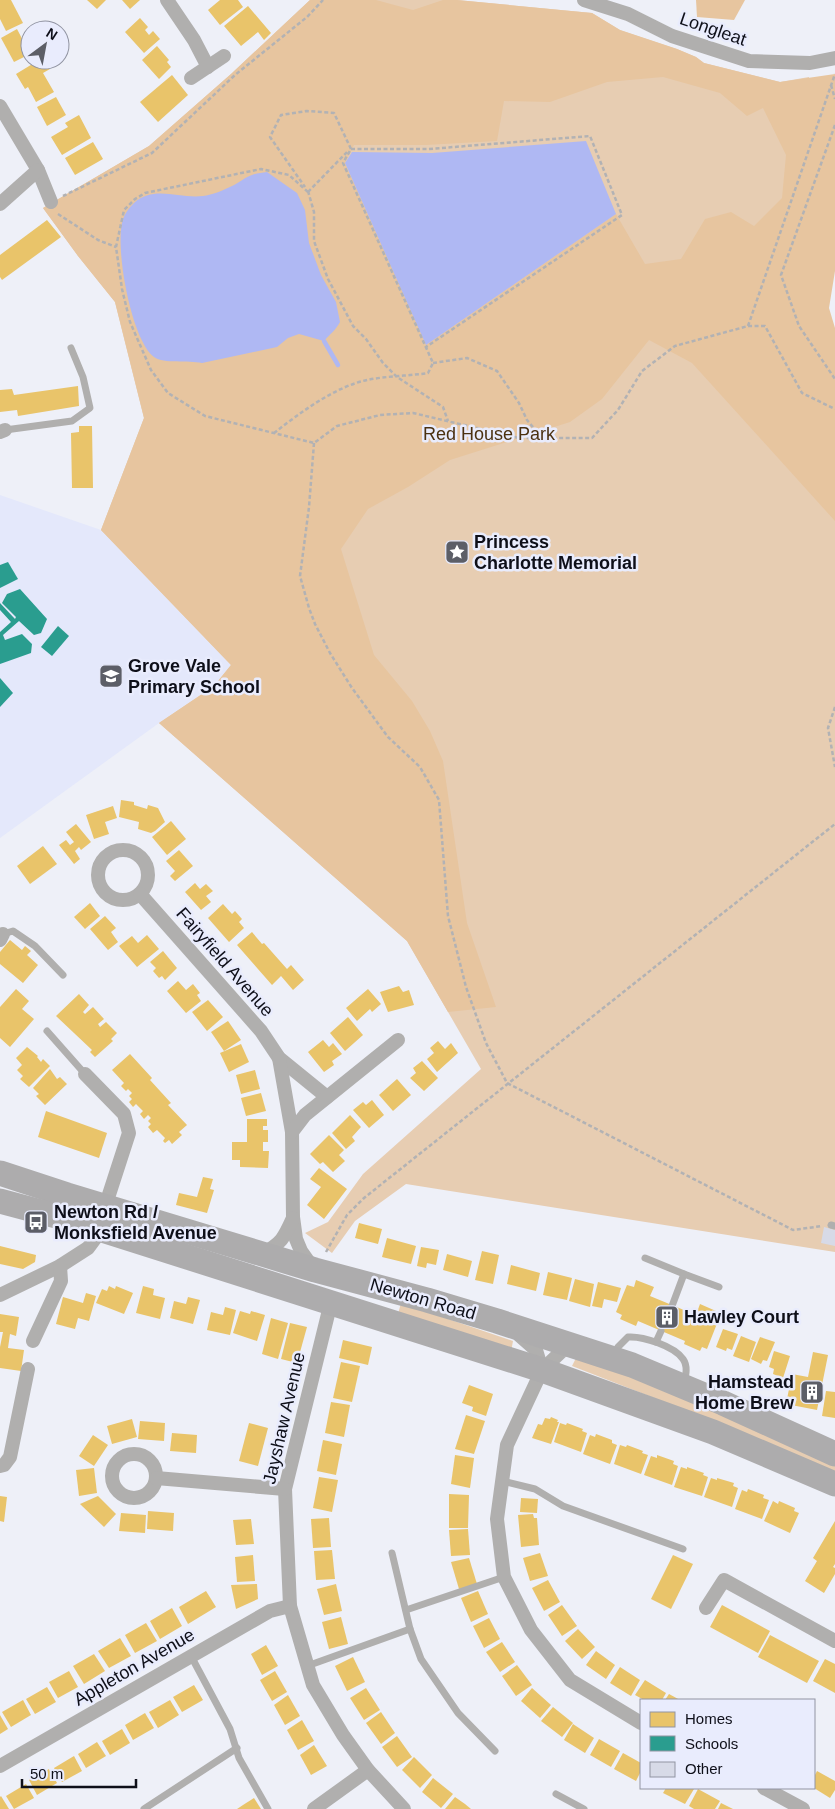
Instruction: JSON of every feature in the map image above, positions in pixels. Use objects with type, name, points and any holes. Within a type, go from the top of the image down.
[{"type":"highway","name":"Newton Road","points":[[0,1173],[103,1218],[331,1302],[542,1370],[713,1432],[835,1484]]},
{"type":"highway","name":"Newton Road","points":[[0,1201],[103,1218],[262,1254],[497,1321],[632,1365],[835,1454]]},
{"type":"street","points":[[167,0],[194,40],[208,67]]},
{"type":"street","name":"Longleat","points":[[592,1],[628,14],[672,36],[749,61],[810,63],[835,58]]},
{"type":"street","points":[[191,78],[224,56]]},
{"type":"street","points":[[0,106],[38,170],[50,202]]},
{"type":"street","points":[[0,204],[38,170]]},
{"type":"street","name":"Fairyfield Avenue","points":[[140,894],[261,1031],[279,1058],[327,1097]]},
{"type":"street","points":[[292,1132],[305,1115],[398,1040]]},
{"type":"street","name":"Fairyfield Avenue","points":[[279,1058],[292,1132],[294,1217],[299,1245],[315,1270]]},
{"type":"street","points":[[0,1296],[60,1266],[88,1248],[103,1218],[129,1132],[124,1114],[86,1074]]},
{"type":"street","name":"Fairyfield Avenue","points":[[262,1254],[277,1246],[294,1217]]},
{"type":"street","points":[[33,1342],[61,1281],[60,1266]]},
{"type":"street","name":"Jayshaw Avenue","points":[[331,1302],[285,1489],[290,1606],[313,1685],[343,1735],[368,1770],[404,1809]]},
{"type":"street","points":[[497,1321],[525,1339],[536,1350],[542,1370]]},
{"type":"street","points":[[582,1348],[563,1350],[542,1370],[507,1445],[497,1519],[504,1577],[531,1630],[570,1680],[640,1722]]},
{"type":"street","points":[[0,1466],[4,1465],[10,1457],[28,1369]]},
{"type":"street","points":[[156,1478],[285,1489]]},
{"type":"street","points":[[706,1608],[724,1580],[835,1641]]},
{"type":"street","name":"Appleton Avenue","points":[[0,1766],[270,1611],[290,1606]]},
{"type":"street","points":[[314,1809],[368,1770]]},
{"type":"street","points":[[766,1789],[804,1809]]},
{"type":"lane","points":[[3,431],[72,421],[90,408],[83,378],[70,348]]},
{"type":"lane","points":[[2,937],[13,931],[35,946],[63,975]]},
{"type":"lane","points":[[46,1031],[86,1074]]},
{"type":"lane","points":[[645,1258],[719,1287]]},
{"type":"lane","points":[[672,1306],[684,1274]]},
{"type":"lane","points":[[656,1342],[661,1331]]},
{"type":"lane","points":[[612,1358],[618,1347],[628,1338],[647,1339],[656,1342],[676,1352],[683,1359],[686,1366],[683,1386]]},
{"type":"lane","points":[[502,1481],[535,1489],[563,1506],[683,1549]]},
{"type":"lane","points":[[392,1553],[410,1629],[421,1659],[458,1713],[495,1751]]},
{"type":"lane","points":[[406,1610],[504,1577]]},
{"type":"lane","points":[[306,1666],[410,1629]]},
{"type":"lane","points":[[191,1656],[230,1729],[239,1758],[268,1809]]},
{"type":"lane","points":[[144,1809],[237,1748]]},
{"type":"lane","points":[[556,1794],[584,1809]]},
{"type":"path","points":[[116,247],[98,240],[56,212],[50,202],[152,153],[235,75],[307,17],[323,0]]},
{"type":"path","points":[[748,326],[830,83],[835,74]]},
{"type":"path","points":[[830,83],[835,99]]},
{"type":"path","points":[[351,148],[334,113],[307,111],[281,115],[270,138],[308,192],[314,212],[314,241],[328,279],[353,326],[366,338],[383,364],[397,377],[444,407],[448,421]]},
{"type":"path","points":[[835,125],[781,274],[799,326],[835,379]]},
{"type":"path","points":[[308,192],[351,148],[429,149],[590,136],[622,215],[426,348]]},
{"type":"path","points":[[274,433],[306,409],[335,392],[366,380],[428,373],[432,363],[343,163],[351,148]]},
{"type":"path","points":[[308,192],[289,175],[260,169],[145,193],[135,199],[124,210],[116,247],[122,289],[130,322],[151,370],[168,393],[204,416],[314,443]]},
{"type":"path","points":[[833,1226],[793,1230],[507,1082],[486,1044],[466,987],[448,916],[439,800],[420,767],[388,737],[352,688],[330,653],[315,624],[300,576],[309,507],[314,443],[337,426],[380,415],[413,413],[519,438],[592,438],[618,410],[642,371],[675,346],[748,326],[765,326],[802,393],[835,409]]},
{"type":"path","points":[[432,363],[468,358],[497,371],[519,403],[527,420],[542,438]]},
{"type":"path","points":[[835,707],[828,728],[835,767]]},
{"type":"path","points":[[315,1270],[347,1215],[364,1198],[507,1082],[835,824]]},
{"type":"shaded area","name":"Grove Vale Primary School","points":[[0,495],[101,530],[231,665],[214,686],[159,723],[0,838]]},
{"type":"green space","name":"Red House Park","points":[[310,0],[457,0],[592,13],[620,30],[677,49],[696,57],[704,63],[780,82],[809,77],[817,269],[835,349],[835,1252],[406,1184],[355,1221],[332,1253],[305,1233],[328,1222],[363,1174],[481,1069],[407,941],[159,723],[214,686],[231,665],[101,530],[144,418],[115,302],[43,208],[149,146],[231,74]]},
{"type":"green space","points":[[310,0],[376,0],[413,10],[443,0],[457,0],[592,13],[620,30],[677,49],[696,57],[704,63],[780,82],[835,74],[835,271],[829,308],[835,328],[835,521],[692,363],[649,340],[602,399],[570,422],[450,460],[408,487],[368,509],[341,549],[374,655],[412,701],[430,731],[443,761],[467,923],[496,1007],[448,1012],[407,941],[159,723],[214,686],[231,665],[101,530],[144,418],[115,302],[43,208],[149,146],[231,74]],"holes":[[[663,77],[720,93],[747,116],[763,108],[786,155],[782,198],[754,226],[731,212],[705,219],[681,259],[645,264],[616,214],[426,345],[345,163],[354,145],[426,145],[497,141],[504,101],[550,102],[607,82]]]},
{"type":"green space","points":[[696,0],[745,0],[734,20],[697,17]]},
{"type":"green space","points":[[401,1303],[513,1341],[511,1352],[398,1314]]},
{"type":"green space","points":[[576,1358],[633,1374],[835,1464],[835,1475],[649,1396],[572,1366]]},
{"type":"water","points":[[586,141],[616,214],[426,345],[345,163],[352,152],[432,153]]},
{"type":"water","points":[[267,172],[297,193],[305,210],[309,243],[321,275],[336,302],[340,322],[324,341],[299,334],[288,338],[277,347],[202,363],[170,361],[154,357],[138,332],[126,291],[121,232],[126,213],[134,203],[150,195],[207,195],[229,188],[249,176]]},
{"type":"building: Homes","points":[[0,0],[11,0],[21,20],[20,24],[6,31],[0,19]]},
{"type":"building: Homes","points":[[87,0],[106,0],[97,9]]},
{"type":"building: Homes","points":[[122,0],[140,0],[130,9]]},
{"type":"building: Homes","points":[[220,0],[238,0],[243,7],[220,25],[208,10]]},
{"type":"building: Homes","points":[[248,6],[271,33],[264,40],[258,32],[241,46],[224,26]]},
{"type":"building: Homes","points":[[140,18],[148,27],[145,30],[149,35],[153,31],[160,39],[144,53],[125,32]]},
{"type":"building: Homes","points":[[17,29],[20,35],[20,59],[14,62],[1,38]]},
{"type":"building: Homes","points":[[157,46],[169,60],[167,62],[171,67],[159,79],[142,60]]},
{"type":"building: Homes","points":[[23,70],[48,70],[43,73],[54,92],[36,102],[28,87],[25,89],[16,74]]},
{"type":"building: Homes","points":[[172,75],[188,95],[158,122],[140,102]]},
{"type":"building: Homes","points":[[56,97],[66,115],[47,126],[37,107]]},
{"type":"building: Homes","points":[[79,115],[91,138],[62,155],[51,137],[68,127],[65,123]]},
{"type":"building: Homes","points":[[93,142],[103,159],[75,175],[65,158]]},
{"type":"building: Homes","points":[[47,220],[61,237],[2,280],[0,277],[0,255]]},
{"type":"building: Homes","points":[[78,386],[79,406],[18,416],[17,410],[0,412],[0,390],[12,389],[14,395]]},
{"type":"building: Homes","points":[[79,426],[92,426],[93,488],[72,488],[71,433],[79,432]]},
{"type":"building: Homes","points":[[121,800],[134,802],[134,805],[147,809],[148,805],[158,808],[165,822],[151,833],[138,829],[139,822],[119,817]]},
{"type":"building: Homes","points":[[113,806],[117,818],[105,822],[109,834],[94,839],[86,815]]},
{"type":"building: Homes","points":[[171,821],[186,839],[167,855],[152,837]]},
{"type":"building: Homes","points":[[76,824],[91,842],[81,850],[79,847],[75,851],[80,859],[74,864],[59,845],[66,840],[70,845],[74,842],[66,832]]},
{"type":"building: Homes","points":[[43,846],[57,864],[30,884],[17,866]]},
{"type":"building: Homes","points":[[179,850],[193,866],[175,881],[170,876],[175,871],[166,861]]},
{"type":"building: Homes","points":[[195,883],[200,889],[206,884],[213,891],[206,896],[211,902],[201,910],[185,892]]},
{"type":"building: Homes","points":[[90,903],[100,916],[85,929],[74,917]]},
{"type":"building: Homes","points":[[223,904],[232,914],[235,911],[242,919],[239,922],[244,928],[229,942],[208,918]]},
{"type":"building: Homes","points":[[105,916],[116,928],[111,932],[118,942],[108,950],[90,929]]},
{"type":"building: Homes","points":[[252,932],[287,969],[291,965],[304,980],[293,990],[281,976],[272,985],[237,945]]},
{"type":"building: Homes","points":[[147,935],[159,949],[137,967],[119,946],[132,936],[138,943]]},
{"type":"building: Homes","points":[[10,940],[22,950],[25,946],[31,951],[27,955],[38,965],[23,983],[0,964],[0,952]]},
{"type":"building: Homes","points":[[163,951],[177,968],[165,980],[162,976],[159,978],[153,971],[156,968],[150,962]]},
{"type":"building: Homes","points":[[178,981],[186,990],[193,984],[200,993],[197,995],[201,1001],[186,1013],[167,991]]},
{"type":"building: Homes","points":[[399,986],[403,992],[409,990],[414,1005],[388,1012],[380,992]]},
{"type":"building: Homes","points":[[16,989],[29,1001],[22,1009],[34,1019],[10,1047],[0,1038],[0,1007]]},
{"type":"building: Homes","points":[[368,989],[381,1004],[372,1012],[370,1009],[357,1021],[346,1008]]},
{"type":"building: Homes","points":[[79,994],[89,1005],[83,1012],[85,1014],[93,1007],[104,1019],[98,1024],[100,1027],[106,1022],[117,1033],[111,1039],[113,1041],[95,1057],[90,1052],[92,1050],[56,1016]]},
{"type":"building: Homes","points":[[208,1000],[223,1017],[207,1031],[192,1012]]},
{"type":"building: Homes","points":[[348,1017],[363,1035],[345,1051],[330,1033]]},
{"type":"building: Homes","points":[[228,1021],[241,1040],[224,1051],[211,1032]]},
{"type":"building: Homes","points":[[323,1040],[329,1047],[333,1043],[342,1054],[332,1061],[334,1065],[324,1072],[308,1052]]},
{"type":"building: Homes","points":[[438,1041],[445,1049],[451,1043],[458,1053],[437,1072],[427,1059],[434,1053],[430,1048]]},
{"type":"building: Homes","points":[[241,1044],[249,1062],[229,1072],[220,1053]]},
{"type":"building: Homes","points":[[27,1047],[38,1056],[41,1062],[43,1059],[50,1066],[29,1087],[20,1079],[23,1076],[17,1070],[22,1065],[16,1058]]},
{"type":"building: Homes","points":[[130,1054],[171,1103],[168,1105],[187,1125],[179,1132],[182,1135],[172,1144],[169,1140],[165,1143],[163,1141],[165,1138],[157,1130],[153,1133],[148,1127],[151,1124],[148,1121],[151,1118],[148,1115],[144,1119],[140,1114],[143,1111],[136,1104],[133,1107],[129,1102],[132,1099],[129,1096],[132,1093],[128,1089],[126,1091],[121,1086],[124,1083],[112,1070]]},
{"type":"building: Homes","points":[[422,1061],[438,1078],[424,1091],[410,1078],[416,1073],[413,1068]]},
{"type":"building: Homes","points":[[50,1069],[57,1079],[60,1077],[67,1084],[45,1105],[36,1096],[39,1094],[33,1088]]},
{"type":"building: Homes","points":[[255,1070],[260,1089],[241,1094],[236,1075]]},
{"type":"building: Homes","points":[[397,1079],[411,1095],[393,1111],[379,1095]]},
{"type":"building: Homes","points":[[261,1093],[266,1111],[246,1116],[241,1098]]},
{"type":"building: Homes","points":[[372,1100],[384,1115],[369,1128],[353,1110],[363,1102],[366,1105]]},
{"type":"building: Homes","points":[[46,1111],[107,1133],[99,1158],[38,1137]]},
{"type":"building: Homes","points":[[350,1115],[361,1127],[352,1137],[355,1141],[346,1149],[332,1133]]},
{"type":"building: Homes","points":[[247,1119],[267,1119],[267,1126],[263,1126],[263,1130],[268,1130],[268,1142],[263,1142],[263,1151],[269,1151],[268,1168],[240,1167],[240,1160],[232,1160],[232,1142],[247,1142]]},
{"type":"building: Homes","points":[[329,1135],[344,1150],[339,1155],[345,1161],[333,1172],[323,1162],[320,1164],[310,1154]]},
{"type":"building: Homes","points":[[319,1168],[347,1189],[324,1219],[307,1205],[321,1187],[310,1179]]},
{"type":"building: Homes","points":[[203,1177],[213,1179],[210,1189],[214,1190],[207,1213],[176,1205],[179,1193],[197,1197]]},
{"type":"building: Homes","points":[[359,1223],[382,1229],[378,1244],[355,1238]]},
{"type":"building: Homes","points":[[387,1238],[416,1246],[411,1264],[382,1257]]},
{"type":"building: Homes","points":[[0,1246],[36,1255],[35,1262],[23,1269],[0,1264]]},
{"type":"building: Homes","points":[[421,1247],[439,1250],[436,1265],[427,1263],[426,1268],[417,1266]]},
{"type":"building: Homes","points":[[482,1251],[499,1255],[493,1284],[475,1280]]},
{"type":"building: Homes","points":[[447,1254],[472,1261],[468,1277],[443,1270]]},
{"type":"building: Homes","points":[[511,1265],[540,1273],[536,1291],[507,1284]]},
{"type":"building: Homes","points":[[548,1272],[572,1278],[567,1300],[543,1295]]},
{"type":"building: Homes","points":[[575,1279],[594,1284],[590,1307],[569,1301]]},
{"type":"building: Homes","name":"Hawley Court","points":[[636,1280],[654,1287],[650,1296],[696,1315],[700,1304],[716,1311],[712,1319],[718,1321],[707,1349],[702,1347],[700,1351],[684,1344],[685,1341],[638,1321],[636,1326],[620,1319],[622,1315],[616,1312],[627,1285],[634,1287]]},
{"type":"building: Homes","points":[[598,1282],[621,1288],[617,1302],[604,1299],[602,1308],[592,1306]]},
{"type":"building: Homes","points":[[109,1286],[115,1289],[116,1286],[133,1293],[124,1314],[96,1303],[102,1289],[107,1291]]},
{"type":"building: Homes","points":[[143,1286],[154,1289],[153,1295],[165,1298],[160,1319],[136,1313]]},
{"type":"building: Homes","points":[[86,1293],[96,1296],[89,1321],[78,1318],[75,1329],[56,1324],[63,1297],[83,1303]]},
{"type":"building: Homes","points":[[188,1297],[200,1300],[193,1324],[170,1318],[174,1301],[186,1304]]},
{"type":"building: Homes","points":[[225,1307],[236,1310],[230,1335],[207,1330],[211,1312],[223,1315]]},
{"type":"building: Homes","points":[[240,1311],[250,1314],[251,1311],[265,1315],[257,1341],[233,1333]]},
{"type":"building: Homes","points":[[0,1314],[19,1317],[16,1336],[10,1334],[8,1348],[24,1350],[21,1371],[0,1368],[0,1347],[3,1332],[0,1332]]},
{"type":"building: Homes","points":[[271,1318],[288,1323],[278,1359],[262,1354]]},
{"type":"building: Homes","points":[[290,1323],[307,1327],[297,1363],[281,1359]]},
{"type":"building: Homes","points":[[723,1329],[738,1334],[732,1350],[727,1348],[726,1351],[716,1347]]},
{"type":"building: Homes","points":[[741,1336],[756,1342],[749,1362],[733,1356]]},
{"type":"building: Homes","points":[[760,1337],[775,1342],[767,1361],[763,1360],[761,1364],[751,1359]]},
{"type":"building: Homes","points":[[343,1340],[372,1347],[368,1365],[339,1358]]},
{"type":"building: Homes","points":[[774,1351],[790,1356],[783,1378],[773,1374],[774,1369],[769,1367]]},
{"type":"building: Homes","name":"Hamstead Home Brew","points":[[813,1352],[828,1355],[817,1410],[786,1404],[792,1374],[808,1377]]},
{"type":"building: Homes","points":[[341,1362],[360,1366],[352,1402],[333,1398]]},
{"type":"building: Homes","points":[[469,1385],[493,1394],[486,1416],[472,1411],[473,1407],[462,1403]]},
{"type":"building: Homes","points":[[826,1391],[835,1392],[835,1418],[822,1416]]},
{"type":"building: Homes","points":[[331,1402],[350,1405],[344,1437],[325,1433]]},
{"type":"building: Homes","points":[[466,1415],[485,1421],[474,1454],[455,1449]]},
{"type":"building: Homes","points":[[551,1417],[559,1422],[551,1444],[532,1438],[538,1424],[542,1425],[545,1418],[550,1419]]},
{"type":"building: Homes","points":[[132,1419],[137,1437],[112,1444],[107,1426]]},
{"type":"building: Homes","points":[[140,1421],[165,1423],[164,1441],[138,1439]]},
{"type":"building: Homes","points":[[249,1423],[268,1428],[258,1466],[239,1461]]},
{"type":"building: Homes","points":[[560,1423],[566,1425],[567,1423],[583,1429],[582,1431],[587,1433],[581,1452],[554,1442]]},
{"type":"building: Homes","points":[[172,1433],[197,1435],[196,1453],[170,1451]]},
{"type":"building: Homes","points":[[596,1434],[612,1440],[612,1443],[617,1445],[610,1464],[583,1454],[590,1435],[595,1437]]},
{"type":"building: Homes","points":[[93,1435],[108,1445],[94,1466],[79,1456]]},
{"type":"building: Homes","points":[[323,1440],[342,1444],[336,1475],[317,1471]]},
{"type":"building: Homes","points":[[620,1445],[626,1447],[627,1445],[648,1455],[641,1474],[614,1464]]},
{"type":"building: Homes","points":[[455,1455],[474,1458],[470,1488],[451,1484]]},
{"type":"building: Homes","points":[[657,1455],[674,1461],[673,1464],[678,1466],[672,1485],[644,1475],[651,1456],[657,1458]]},
{"type":"building: Homes","points":[[681,1467],[687,1469],[687,1467],[704,1473],[703,1475],[708,1477],[702,1496],[674,1487]]},
{"type":"building: Homes","points":[[94,1468],[97,1493],[79,1496],[76,1470]]},
{"type":"building: Homes","points":[[319,1477],[338,1480],[332,1512],[313,1508]]},
{"type":"building: Homes","points":[[711,1478],[734,1483],[733,1486],[738,1488],[732,1507],[704,1497]]},
{"type":"building: Homes","points":[[748,1489],[764,1495],[763,1498],[769,1500],[762,1519],[735,1509],[742,1490],[747,1492]]},
{"type":"building: Homes","points":[[449,1494],[469,1495],[468,1528],[449,1528]]},
{"type":"building: Homes","points":[[0,1496],[7,1497],[4,1522],[0,1521]]},
{"type":"building: Homes","points":[[98,1496],[116,1514],[104,1527],[80,1504]]},
{"type":"building: Homes","points":[[521,1498],[538,1499],[537,1513],[520,1512]]},
{"type":"building: Homes","points":[[773,1501],[778,1504],[779,1501],[795,1508],[794,1511],[799,1513],[790,1533],[764,1521]]},
{"type":"building: Homes","points":[[148,1511],[174,1513],[173,1531],[147,1529]]},
{"type":"building: Homes","points":[[121,1513],[146,1515],[145,1533],[119,1531]]},
{"type":"building: Homes","points":[[533,1514],[534,1518],[537,1518],[539,1545],[521,1547],[518,1515]]},
{"type":"building: Homes","points":[[329,1518],[331,1547],[313,1548],[311,1519]]},
{"type":"building: Homes","points":[[251,1519],[254,1544],[236,1545],[233,1520]]},
{"type":"building: Homes","points":[[835,1521],[835,1564],[833,1567],[835,1568],[835,1574],[824,1593],[805,1581],[817,1561],[813,1558]]},
{"type":"building: Homes","points":[[468,1529],[470,1555],[451,1556],[449,1530]]},
{"type":"building: Homes","points":[[332,1550],[335,1579],[316,1580],[314,1551]]},
{"type":"building: Homes","points":[[540,1553],[548,1576],[530,1581],[523,1558]]},
{"type":"building: Homes","points":[[253,1555],[255,1581],[237,1582],[235,1557]]},
{"type":"building: Homes","points":[[673,1555],[693,1564],[671,1609],[651,1599]]},
{"type":"building: Homes","points":[[469,1558],[477,1584],[459,1589],[451,1562]]},
{"type":"building: Homes","points":[[548,1580],[560,1602],[544,1611],[532,1588]]},
{"type":"building: Homes","points":[[257,1584],[258,1599],[236,1609],[231,1585]]},
{"type":"building: Homes","points":[[336,1584],[342,1611],[324,1615],[317,1589]]},
{"type":"building: Homes","points":[[206,1591],[216,1607],[188,1624],[179,1607]]},
{"type":"building: Homes","points":[[478,1591],[488,1614],[471,1622],[461,1598]]},
{"type":"building: Homes","points":[[562,1605],[577,1626],[562,1636],[548,1615]]},
{"type":"building: Homes","points":[[722,1605],[770,1631],[758,1653],[710,1627]]},
{"type":"building: Homes","points":[[172,1608],[182,1626],[160,1639],[150,1621]]},
{"type":"building: Homes","points":[[341,1617],[348,1644],[329,1649],[322,1622]]},
{"type":"building: Homes","points":[[489,1618],[500,1639],[484,1648],[473,1626]]},
{"type":"building: Homes","points":[[146,1623],[157,1641],[135,1653],[125,1635]]},
{"type":"building: Homes","points":[[578,1629],[595,1647],[582,1659],[565,1641]]},
{"type":"building: Homes","points":[[770,1635],[819,1661],[807,1683],[758,1657]]},
{"type":"building: Homes","points":[[120,1638],[131,1656],[109,1668],[98,1651]]},
{"type":"building: Homes","points":[[502,1642],[515,1662],[500,1672],[486,1652]]},
{"type":"building: Homes","points":[[266,1645],[278,1666],[262,1675],[251,1654]]},
{"type":"building: Homes","points":[[596,1651],[615,1665],[606,1679],[586,1665]]},
{"type":"building: Homes","points":[[94,1654],[105,1671],[84,1684],[73,1666]]},
{"type":"building: Homes","points":[[353,1657],[365,1682],[347,1691],[335,1666]]},
{"type":"building: Homes","points":[[825,1659],[835,1664],[835,1693],[813,1681]]},
{"type":"building: Homes","points":[[517,1665],[532,1685],[516,1696],[502,1676]]},
{"type":"building: Homes","points":[[620,1667],[640,1680],[631,1696],[610,1683]]},
{"type":"building: Homes","points":[[69,1671],[78,1687],[58,1698],[49,1682]]},
{"type":"building: Homes","points":[[275,1671],[287,1692],[272,1701],[260,1680]]},
{"type":"building: Homes","points":[[645,1680],[666,1693],[663,1699],[642,1699],[635,1695]]},
{"type":"building: Homes","points":[[194,1685],[203,1700],[182,1712],[173,1697]]},
{"type":"building: Homes","points":[[47,1687],[56,1702],[35,1714],[26,1699]]},
{"type":"building: Homes","points":[[366,1688],[380,1710],[364,1720],[350,1698]]},
{"type":"building: Homes","points":[[532,1688],[551,1705],[540,1718],[521,1701]]},
{"type":"building: Homes","points":[[669,1694],[678,1699],[666,1699]]},
{"type":"building: Homes","points":[[288,1695],[300,1716],[285,1725],[274,1705]]},
{"type":"building: Homes","points":[[23,1700],[31,1715],[11,1727],[2,1712]]},
{"type":"building: Homes","points":[[170,1700],[179,1715],[158,1728],[149,1712]]},
{"type":"building: Homes","points":[[553,1707],[573,1723],[562,1737],[541,1721]]},
{"type":"building: Homes","points":[[381,1712],[395,1733],[381,1744],[366,1723]]},
{"type":"building: Homes","points":[[145,1713],[154,1728],[133,1740],[125,1725]]},
{"type":"building: Homes","points":[[0,1715],[8,1729],[0,1734]]},
{"type":"building: Homes","points":[[302,1720],[314,1741],[298,1750],[287,1730]]},
{"type":"building: Homes","points":[[573,1724],[594,1738],[585,1753],[564,1740]]},
{"type":"building: Homes","points":[[122,1729],[130,1743],[110,1755],[102,1741]]},
{"type":"building: Homes","points":[[397,1736],[412,1757],[397,1767],[382,1747]]},
{"type":"building: Homes","points":[[599,1739],[620,1751],[611,1767],[590,1755]]},
{"type":"building: Homes","points":[[97,1742],[106,1756],[86,1768],[78,1754]]},
{"type":"building: Homes","points":[[314,1745],[327,1766],[311,1775],[300,1755]]},
{"type":"building: Homes","points":[[623,1753],[640,1762],[640,1773],[636,1781],[614,1769]]},
{"type":"building: Homes","points":[[74,1756],[82,1771],[62,1782],[54,1768]]},
{"type":"building: Homes","points":[[414,1757],[432,1775],[420,1788],[402,1770]]},
{"type":"building: Homes","points":[[49,1769],[57,1783],[37,1795],[29,1780]]},
{"type":"building: Homes","points":[[817,1771],[835,1781],[835,1790],[830,1798],[815,1789],[815,1775]]},
{"type":"building: Homes","points":[[433,1778],[453,1794],[441,1808],[422,1792]]},
{"type":"building: Homes","points":[[26,1784],[34,1798],[14,1809],[6,1796]]},
{"type":"building: Homes","points":[[665,1789],[694,1789],[685,1804],[663,1793]]},
{"type":"building: Homes","points":[[698,1789],[720,1801],[715,1809],[694,1809],[689,1806]]},
{"type":"building: Homes","points":[[1,1796],[9,1809],[0,1809]]},
{"type":"building: Homes","points":[[455,1797],[465,1804],[471,1809],[445,1809]]},
{"type":"building: Homes","points":[[254,1798],[261,1809],[237,1809],[243,1805]]},
{"type":"building: Homes","points":[[721,1803],[733,1809],[718,1809]]},
{"type":"building: Schools","points":[[8,562],[18,579],[0,588],[0,565]]},
{"type":"building: Schools","points":[[20,589],[47,619],[41,633],[34,635],[19,621],[3,635],[5,640],[22,634],[32,644],[31,653],[0,664],[0,632],[11,622],[0,610],[0,603],[15,619],[16,617],[2,603],[7,594]]},
{"type":"building: Schools","points":[[58,626],[69,636],[52,656],[41,647]]},
{"type":"building: Schools","points":[[0,678],[13,693],[0,707]]},
{"type":"building: Other","points":[[824,1227],[835,1230],[835,1246],[821,1243]]},
{"type":"waterway","points":[[324,341],[338,365]]},
{"type":"place","name":"Princess Charlotte Memorial","points":[[457,552]]},
{"type":"place","name":"Grove Vale Primary School","points":[[111,676]]},
{"type":"place","name":"Newton Rd / Monksfield Avenue","points":[[36,1222]]},
{"type":"place","name":"Hawley Court","points":[[667,1317]]},
{"type":"place","name":"Hamstead Home Brew","points":[[812,1392]]}]
